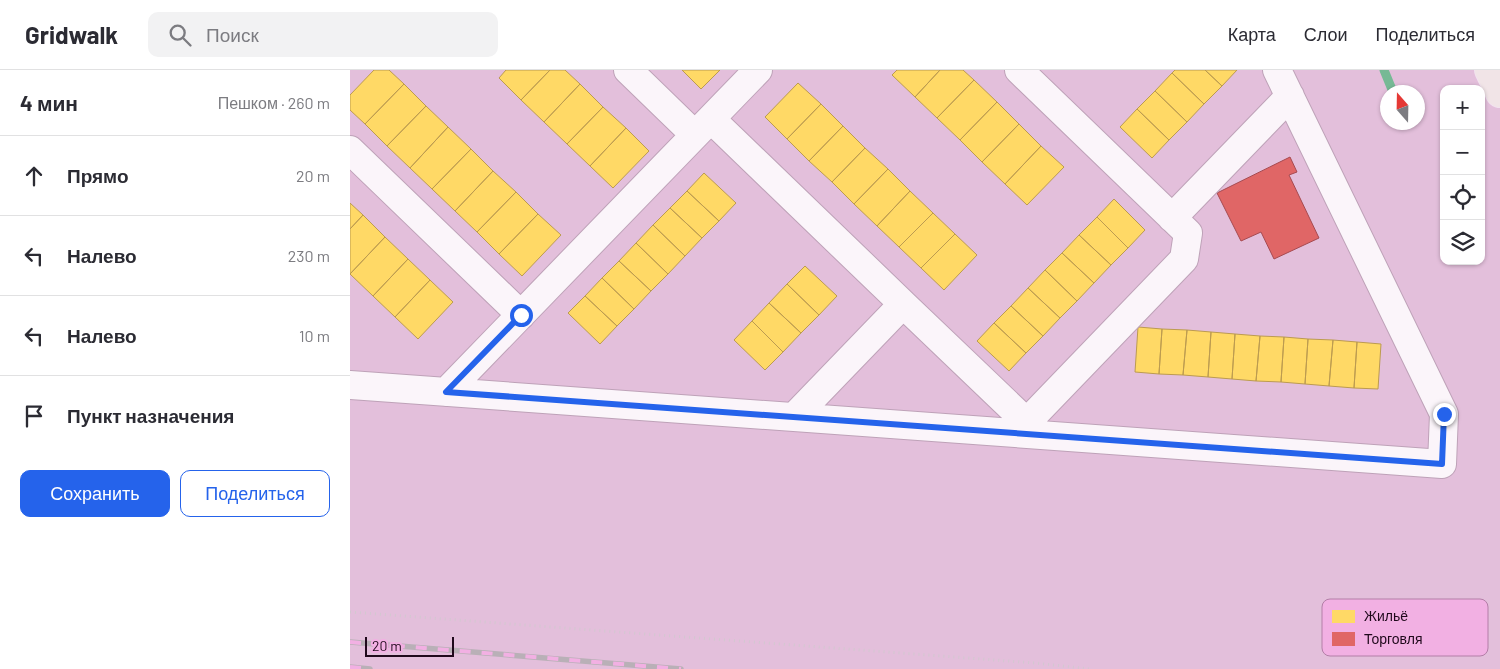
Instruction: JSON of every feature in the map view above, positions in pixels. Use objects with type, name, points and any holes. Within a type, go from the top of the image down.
[{"type":"main road","points":[[1488,70],[1500,93]]},
{"type":"lane","points":[[628,70],[703,127],[903,304],[1032,428]]},
{"type":"lane","points":[[446,392],[758,70]]},
{"type":"lane","points":[[1019,70],[1188,233],[1184,259],[1032,428]]},
{"type":"lane","points":[[350,385],[794,417],[1032,428],[1442,464],[1444,414],[1277,70]]},
{"type":"lane","points":[[1172,218],[1290,96]]},
{"type":"lane","points":[[350,150],[521,315]]},
{"type":"lane","points":[[794,417],[903,304]]},
{"type":"path","points":[[350,612],[1034,663],[1090,669]]},
{"type":"building: Жильё","points":[[374,70],[389,70],[404,84],[365,124],[350,110],[350,95]]},
{"type":"building: Жильё","points":[[506,70],[550,70],[521,100],[499,78]]},
{"type":"building: Жильё","points":[[550,70],[565,70],[580,84],[544,122],[521,100]]},
{"type":"building: Жильё","points":[[682,70],[720,70],[701,89]]},
{"type":"building: Жильё","points":[[897,70],[940,70],[915,97],[892,75]]},
{"type":"building: Жильё","points":[[940,70],[963,70],[974,80],[937,118],[915,97]]},
{"type":"building: Жильё","points":[[1175,70],[1205,70],[1222,86],[1204,104],[1172,73]]},
{"type":"building: Жильё","points":[[1205,70],[1237,70],[1222,86]]},
{"type":"building: Жильё","points":[[1172,73],[1204,104],[1187,122],[1155,91]]},
{"type":"building: Жильё","points":[[974,80],[997,102],[960,140],[937,118]]},
{"type":"building: Жильё","points":[[798,83],[821,104],[787,139],[765,117]]},
{"type":"building: Жильё","points":[[404,84],[426,106],[387,146],[365,124]]},
{"type":"building: Жильё","points":[[580,84],[603,107],[567,144],[544,122]]},
{"type":"building: Жильё","points":[[1155,91],[1187,122],[1169,140],[1137,109]]},
{"type":"building: Жильё","points":[[997,102],[1019,124],[982,162],[960,140]]},
{"type":"building: Жильё","points":[[821,104],[843,126],[809,161],[787,139]]},
{"type":"building: Жильё","points":[[426,106],[448,127],[410,168],[387,146]]},
{"type":"building: Жильё","points":[[603,107],[626,128],[590,166],[567,144]]},
{"type":"building: Жильё","points":[[1137,109],[1169,140],[1152,158],[1120,127]]},
{"type":"building: Жильё","points":[[1019,124],[1041,146],[1005,184],[982,162]]},
{"type":"building: Жильё","points":[[843,126],[865,148],[832,182],[809,161]]},
{"type":"building: Жильё","points":[[448,127],[471,149],[432,189],[410,168]]},
{"type":"building: Жильё","points":[[626,128],[649,151],[613,188],[590,166]]},
{"type":"building: Жильё","points":[[1041,146],[1064,167],[1027,205],[1005,184]]},
{"type":"building: Жильё","points":[[865,148],[888,169],[854,204],[832,182]]},
{"type":"building: Жильё","points":[[471,149],[493,171],[455,211],[432,189]]},
{"type":"building: Жильё","points":[[888,169],[910,191],[877,226],[854,204]]},
{"type":"building: Жильё","points":[[493,171],[516,192],[477,232],[455,211]]},
{"type":"building: Жильё","points":[[704,173],[736,203],[719,221],[687,191]]},
{"type":"building: Жильё","points":[[687,191],[719,221],[702,238],[670,208]]},
{"type":"building: Жильё","points":[[910,191],[933,213],[899,247],[877,226]]},
{"type":"building: Жильё","points":[[516,192],[538,214],[499,254],[477,232]]},
{"type":"building: Жильё","points":[[1114,199],[1145,230],[1128,248],[1097,217]]},
{"type":"building: Жильё","points":[[350,203],[363,215],[350,229]]},
{"type":"building: Жильё","points":[[670,208],[702,238],[685,256],[653,225]]},
{"type":"building: Жильё","points":[[933,213],[955,234],[921,268],[899,247]]},
{"type":"building: Жильё","points":[[538,214],[561,235],[522,276],[499,254]]},
{"type":"building: Жильё","points":[[363,215],[385,237],[350,274],[350,229]]},
{"type":"building: Жильё","points":[[1097,217],[1128,248],[1111,265],[1079,235]]},
{"type":"building: Жильё","points":[[653,225],[685,256],[668,274],[636,243]]},
{"type":"building: Жильё","points":[[955,234],[977,255],[944,290],[921,268]]},
{"type":"building: Жильё","points":[[1079,235],[1111,265],[1094,283],[1062,253]]},
{"type":"building: Жильё","points":[[385,237],[408,259],[373,296],[350,274]]},
{"type":"building: Жильё","points":[[636,243],[668,274],[651,291],[619,261]]},
{"type":"building: Жильё","points":[[1062,253],[1094,283],[1077,301],[1045,270]]},
{"type":"building: Жильё","points":[[408,259],[430,280],[395,317],[373,296]]},
{"type":"building: Жильё","points":[[619,261],[651,291],[634,309],[602,278]]},
{"type":"building: Жильё","points":[[805,266],[837,296],[819,315],[787,284]]},
{"type":"building: Жильё","points":[[1045,270],[1077,301],[1060,318],[1028,288]]},
{"type":"building: Жильё","points":[[602,278],[634,309],[617,326],[585,296]]},
{"type":"building: Жильё","points":[[430,280],[453,302],[418,339],[395,317]]},
{"type":"building: Жильё","points":[[787,284],[819,315],[801,333],[769,303]]},
{"type":"building: Жильё","points":[[1028,288],[1060,318],[1043,336],[1011,306]]},
{"type":"building: Жильё","points":[[585,296],[617,326],[600,344],[568,313]]},
{"type":"building: Жильё","points":[[769,303],[801,333],[783,352],[752,321]]},
{"type":"building: Жильё","points":[[1011,306],[1043,336],[1026,353],[994,323]]},
{"type":"building: Жильё","points":[[752,321],[783,352],[765,370],[734,340]]},
{"type":"building: Жильё","points":[[994,323],[1026,353],[1009,371],[977,341]]},
{"type":"building: Жильё","points":[[1138,327],[1162,329],[1159,374],[1135,372]]},
{"type":"building: Жильё","points":[[1162,329],[1187,330],[1183,375],[1159,374]]},
{"type":"building: Жильё","points":[[1187,330],[1211,332],[1208,377],[1183,375]]},
{"type":"building: Жильё","points":[[1211,332],[1235,334],[1232,379],[1208,377]]},
{"type":"building: Жильё","points":[[1235,334],[1260,336],[1256,381],[1232,379]]},
{"type":"building: Жильё","points":[[1260,336],[1284,337],[1281,382],[1256,381]]},
{"type":"building: Жильё","points":[[1284,337],[1308,339],[1305,384],[1281,382]]},
{"type":"building: Жильё","points":[[1308,339],[1333,340],[1329,386],[1305,384]]},
{"type":"building: Жильё","points":[[1333,340],[1357,342],[1354,388],[1329,386]]},
{"type":"building: Жильё","points":[[1357,342],[1381,344],[1378,389],[1354,388]]},
{"type":"building: Торговля","points":[[1290,157],[1297,172],[1289,175],[1319,238],[1274,259],[1261,232],[1241,241],[1217,193]]},
{"type":"waterway","points":[[1384,70],[1390,85]]},
{"type":"railway","points":[[350,642],[681,669]]},
{"type":"railway","points":[[350,667],[370,669]]},
{"type":"route","points":[[521,315],[446,392],[1442,464],[1444,414]]}]
